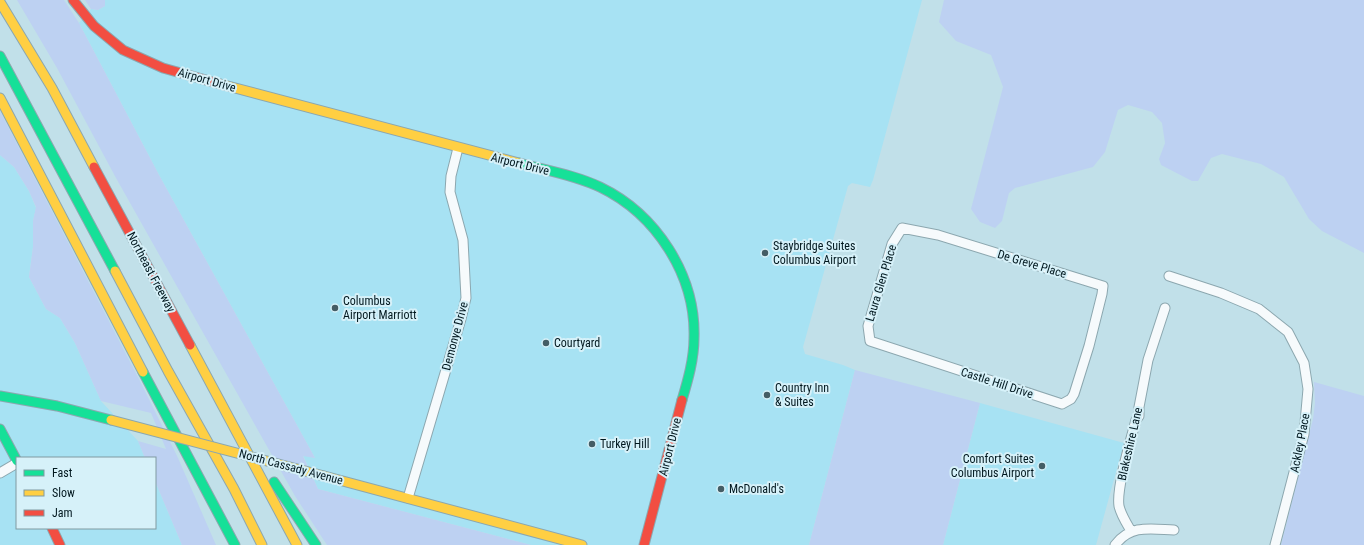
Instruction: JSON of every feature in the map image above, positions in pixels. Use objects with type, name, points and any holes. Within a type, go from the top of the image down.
[{"type":"main road","name":"Airport Drive","points":[[73,0],[94,26],[124,50],[154,64],[227,86],[571,177],[599,187],[639,212],[664,239],[675,258],[690,296],[694,316],[694,346],[688,377],[644,545]]},
{"type":"main road","name":"Northeast Freeway","points":[[0,2],[52,88],[297,545]]},
{"type":"main road","points":[[0,56],[168,371],[234,489],[262,545]]},
{"type":"main road","points":[[0,98],[235,545]]},
{"type":"main road","name":"North Cassady Avenue","points":[[0,396],[57,406],[582,545]]},
{"type":"main road","points":[[226,414],[276,484],[316,545]]},
{"type":"main road","points":[[0,429],[16,460]]},
{"type":"main road","points":[[204,487],[224,545]]},
{"type":"main road","points":[[52,529],[60,545]]},
{"type":"street","name":"Demonye Drive","points":[[408,498],[461,320],[466,298],[463,240],[450,192],[451,176],[458,148]]},
{"type":"street","name":"Laura Glen Place","points":[[870,341],[868,326],[892,244],[902,228]]},
{"type":"street","name":"De Greve Place","points":[[902,228],[938,235],[1103,286],[1089,346]]},
{"type":"street","name":"Ackley Place","points":[[1169,276],[1221,293],[1259,309],[1288,332],[1304,364],[1308,389],[1304,434],[1275,545]]},
{"type":"street","name":"Blakeshire Lane","points":[[1131,531],[1120,508],[1119,502],[1121,481],[1136,420],[1139,416],[1139,408],[1148,360],[1165,308]]},
{"type":"street","name":"Castle Hill Drive","points":[[870,341],[1062,404],[1071,399],[1074,394],[1089,346]]},
{"type":"street","points":[[0,473],[16,463]]},
{"type":"street","points":[[1115,545],[1119,539],[1131,531],[1143,528],[1174,530]]},
{"type":"shaded area","points":[[17,0],[64,0],[79,23],[159,175],[315,458],[303,456],[318,489],[531,545],[327,545],[295,496],[116,178],[57,68]]},
{"type":"shaded area","points":[[85,0],[105,0],[105,6],[98,10],[91,9]]},
{"type":"shaded area","points":[[105,0],[922,0],[873,180],[870,187],[852,183],[848,186],[803,347],[805,354],[855,370],[809,545],[531,545],[318,489],[303,455],[315,458],[159,175],[79,23],[91,9],[98,10],[105,6]]},
{"type":"shaded area","points":[[944,0],[1364,0],[1364,253],[1322,231],[1309,219],[1284,177],[1261,164],[1222,154],[1211,158],[1198,181],[1192,181],[1161,165],[1159,159],[1165,143],[1162,123],[1152,112],[1128,105],[1118,110],[1105,152],[1093,167],[1015,188],[1009,193],[1002,221],[995,228],[980,222],[971,209],[1003,87],[991,55],[956,41],[939,22]]},
{"type":"shaded area","points":[[0,111],[139,379],[178,458],[216,545],[182,545],[156,483],[156,457],[145,457],[138,441],[166,449],[151,413],[101,401],[75,343],[60,318],[46,309],[29,277],[33,247],[33,221],[36,207],[29,191],[14,167],[0,155]]},
{"type":"shaded area","points":[[0,155],[14,167],[29,191],[36,208],[33,221],[33,247],[29,277],[46,309],[60,318],[75,343],[101,401],[138,441],[145,457],[16,457],[16,529],[156,529],[156,483],[182,545],[0,545]]},
{"type":"shaded area","points":[[855,370],[980,403],[943,545],[809,545]]},
{"type":"shaded area","points":[[1314,382],[1364,396],[1364,545],[1281,545],[1313,419],[1315,403]]},
{"type":"shaded area","points":[[980,403],[1124,443],[1096,545],[943,545]]},
{"type":"traffic: fast","points":[[0,56],[115,271]]},
{"type":"traffic: fast","points":[[519,163],[570,176],[600,187],[639,213],[655,230],[669,249],[680,270],[688,292],[693,315],[694,338],[692,362],[682,400]]},
{"type":"traffic: fast","points":[[143,372],[235,545]]},
{"type":"traffic: fast","points":[[0,396],[57,406],[111,420]]},
{"type":"traffic: fast","points":[[0,429],[16,459]]},
{"type":"traffic: fast","points":[[274,482],[316,545]]},
{"type":"traffic: slow","points":[[0,2],[52,88],[94,167]]},
{"type":"traffic: slow","points":[[220,84],[519,163]]},
{"type":"traffic: slow","points":[[0,98],[143,372]]},
{"type":"traffic: slow","points":[[115,271],[168,371],[234,489],[262,545]]},
{"type":"traffic: slow","points":[[190,345],[297,545]]},
{"type":"traffic: slow","points":[[111,420],[324,476]]},
{"type":"traffic: slow","points":[[324,476],[582,545]]},
{"type":"traffic: jam","points":[[73,0],[94,26],[123,50],[163,68],[220,84]]},
{"type":"traffic: jam","points":[[94,167],[190,345]]},
{"type":"traffic: jam","points":[[644,545],[682,400]]},
{"type":"traffic: jam","points":[[52,529],[60,545]]},
{"type":"place","name":"Staybridge Suites Columbus Airport","points":[[765,253]]},
{"type":"place","name":"Columbus Airport Marriott","points":[[335,308]]},
{"type":"place","name":"Courtyard","points":[[546,343]]},
{"type":"place","name":"Country Inn & Suites","points":[[767,395]]},
{"type":"place","name":"Turkey Hill","points":[[592,444]]},
{"type":"place","name":"Comfort Suites Columbus Airport","points":[[1042,466]]},
{"type":"place","name":"McDonald's","points":[[721,489]]}]
